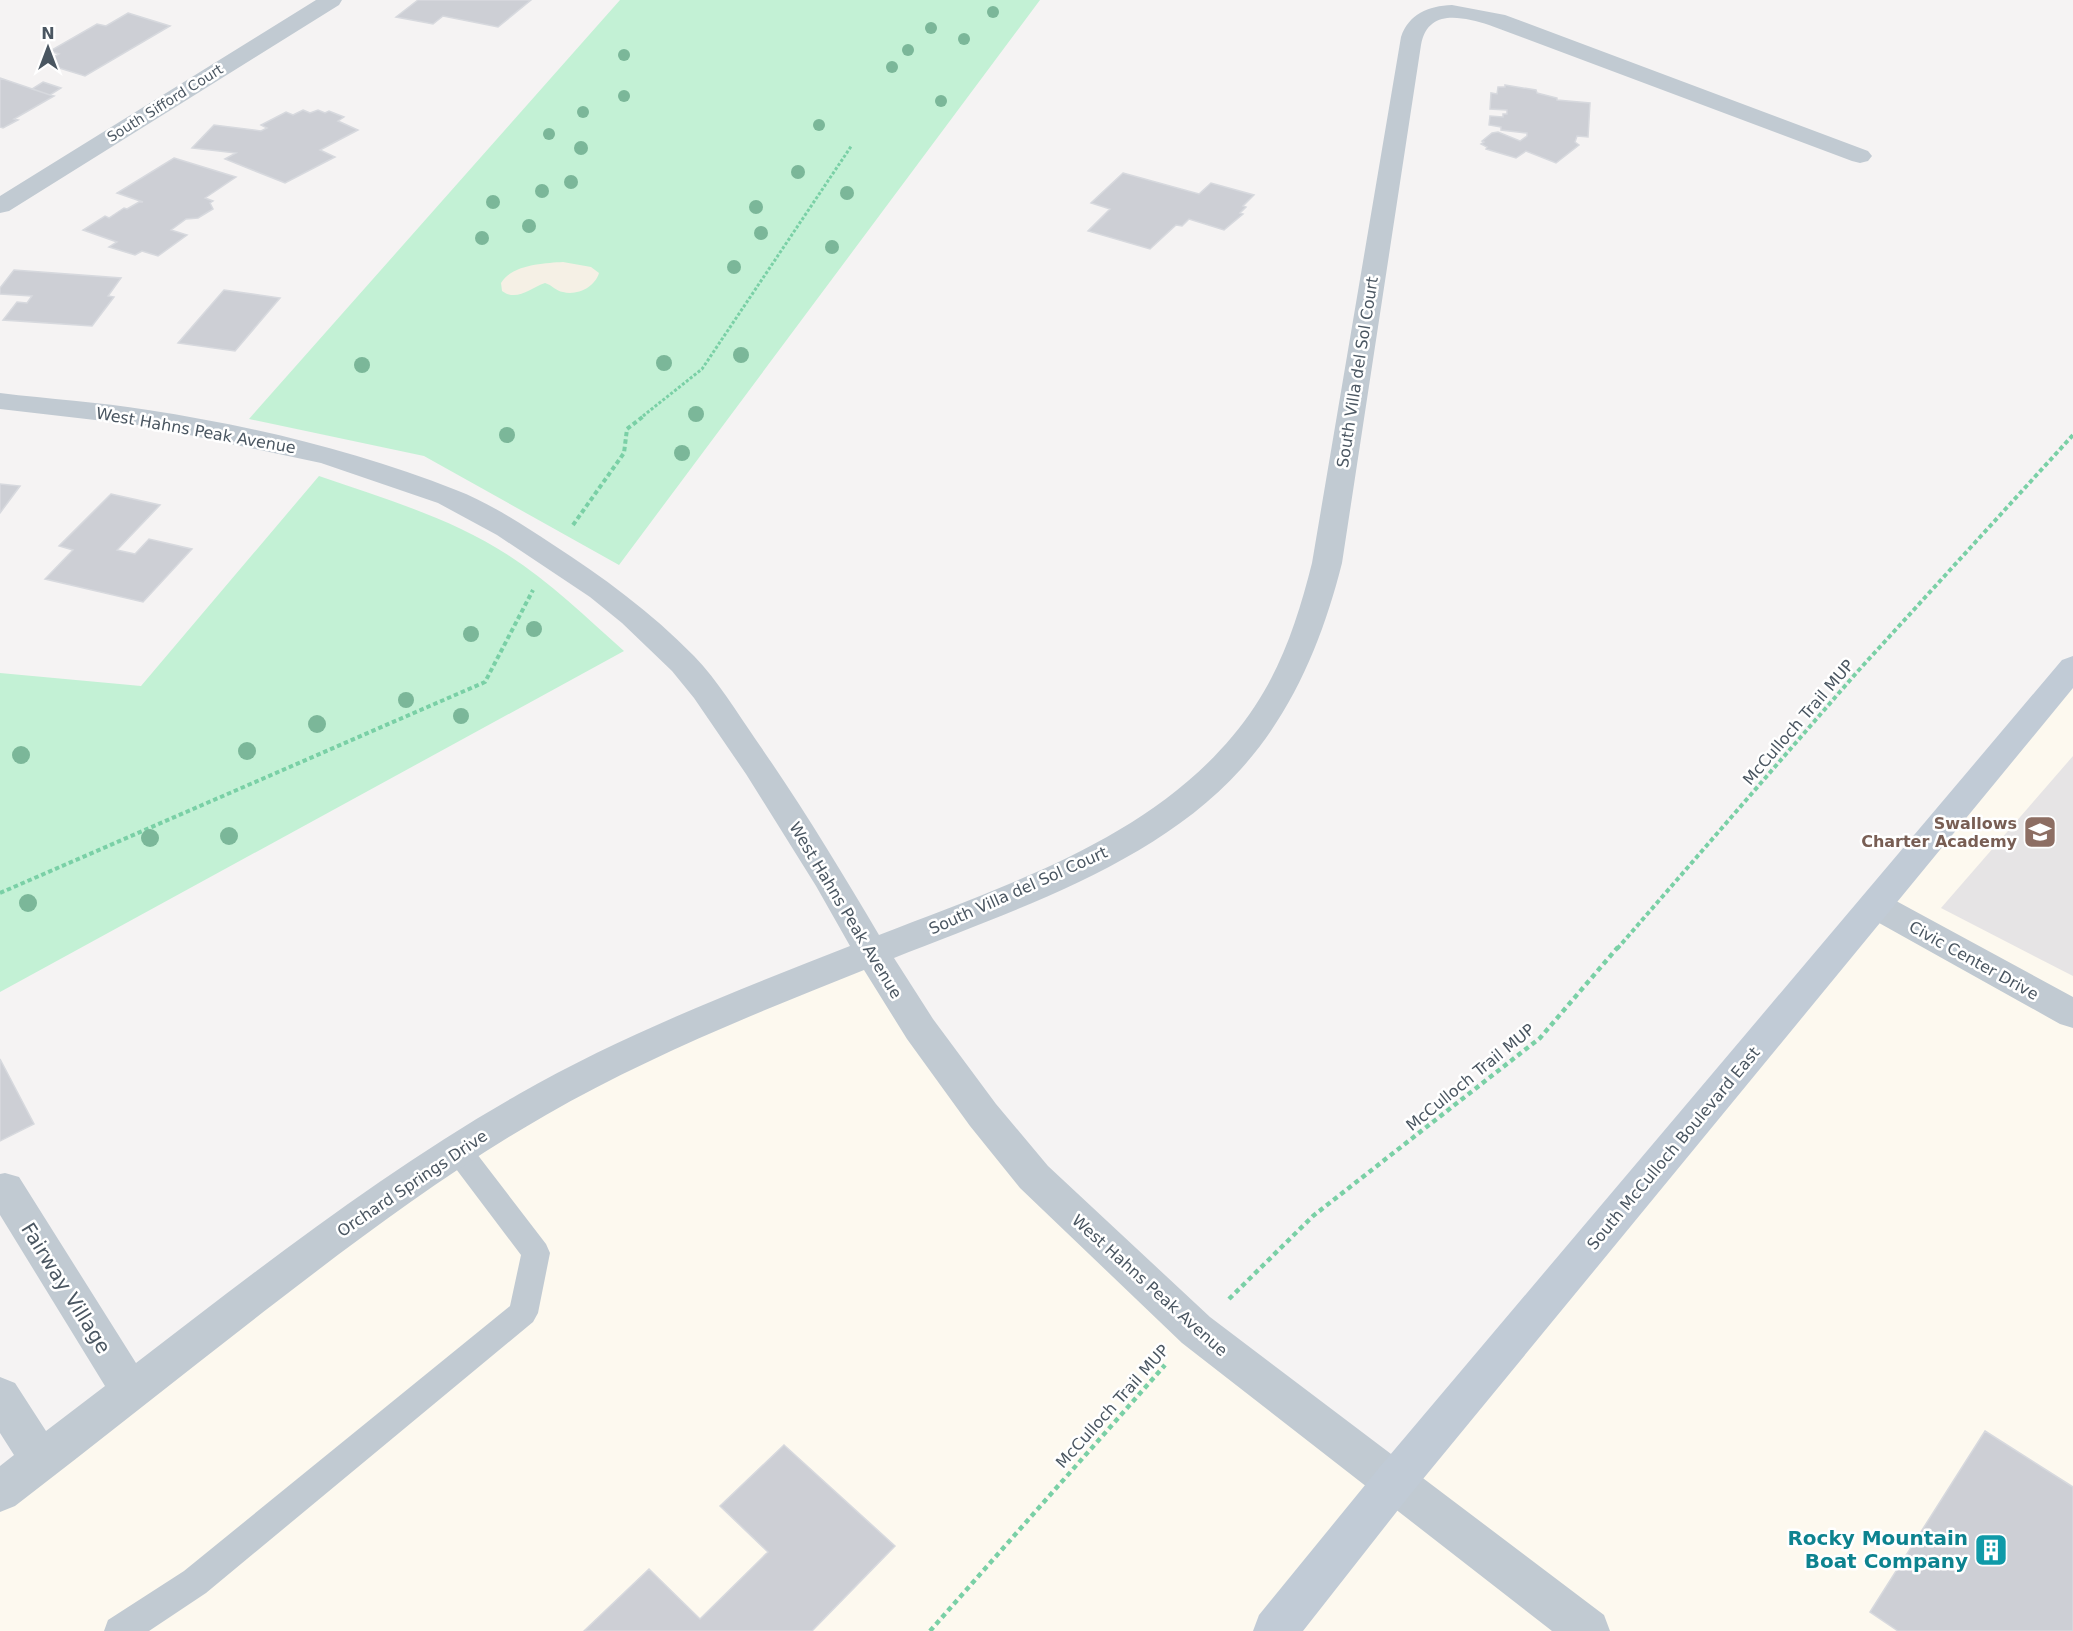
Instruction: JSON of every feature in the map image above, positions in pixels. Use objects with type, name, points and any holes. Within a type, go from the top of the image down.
[{"type":"main road","name":"South McCulloch Boulevard East","points":[[1275,1631],[1394,1482],[2073,667]]},
{"type":"street","name":"South Sifford Court","points":[[0,206],[331,0]]},
{"type":"street","name":"South Villa del Sol Court","points":[[872,953],[1025,891],[1112,849],[1165,817],[1216,774],[1250,735],[1280,688],[1303,644],[1327,563],[1408,59],[1414,31],[1420,23],[1441,12],[1455,10],[1497,20],[1860,156]]},
{"type":"street","name":"West Hahns Peak Avenue","points":[[0,401],[147,418],[248,436],[329,456],[448,497],[507,528],[633,616],[683,664],[705,690],[802,836],[920,1029],[962,1088],[1034,1177],[1196,1330],[1588,1631]]},
{"type":"street","name":"Civic Center Drive","points":[[1875,905],[2073,1014]]},
{"type":"street","name":"Orchard Springs Drive","points":[[0,1492],[342,1229],[457,1149],[535,1103],[687,1027],[872,953]]},
{"type":"street","name":"Fairway Village","points":[[2,1190],[131,1391]]},
{"type":"street","points":[[0,1396],[42,1460]]},
{"type":"lane","points":[[120,1631],[195,1582],[523,1313],[536,1253],[457,1149]]},
{"type":"path","points":[[0,893],[485,682],[551,557],[624,453],[627,429],[702,369],[852,145]]},
{"type":"path","name":"McCulloch Trail MUP","points":[[930,1631],[1196,1330],[1313,1216],[1540,1038],[1858,670],[2073,435]]},
{"type":"shaded area","points":[[2073,667],[2073,1631],[0,1631],[0,1492],[457,1149],[872,953],[983,1115],[1394,1482]]},
{"type":"shaded area","name":"Swallows Charter Academy","points":[[2073,756],[2073,976],[1941,908]]},
{"type":"green space","points":[[620,0],[1040,0],[619,565],[424,456],[249,419]]},
{"type":"green space","points":[[319,476],[416,510],[486,542],[539,577],[624,651],[0,992],[0,673],[141,686]]},
{"type":"sand","points":[[563,262],[591,267],[599,273],[590,286],[574,293],[561,291],[545,283],[518,295],[502,291],[501,283],[512,272],[529,266]]},
{"type":"building","points":[[418,0],[531,0],[498,27],[443,16],[433,24],[396,17]]},
{"type":"building","points":[[128,13],[170,26],[85,76],[43,63],[59,54],[50,51],[97,24],[106,26]]},
{"type":"building","points":[[0,78],[54,96],[14,119],[18,120],[3,128],[0,127]]},
{"type":"building","points":[[43,82],[61,88],[50,95],[32,89]]},
{"type":"building","points":[[1505,85],[1536,90],[1537,93],[1557,98],[1557,100],[1590,103],[1588,137],[1577,136],[1575,142],[1579,145],[1556,163],[1526,151],[1516,158],[1486,149],[1487,147],[1481,144],[1484,142],[1482,141],[1492,133],[1498,132],[1520,141],[1527,136],[1527,133],[1501,130],[1501,127],[1489,125],[1490,116],[1503,117],[1503,114],[1507,114],[1507,110],[1490,109],[1491,93],[1497,94],[1498,87],[1505,87]]},
{"type":"building","points":[[303,110],[310,113],[318,110],[325,113],[329,111],[344,117],[338,121],[358,130],[320,150],[335,157],[285,183],[225,159],[236,153],[192,148],[214,125],[261,131],[267,128],[261,125],[286,112],[293,115]]},
{"type":"building","points":[[174,158],[236,177],[205,198],[213,201],[210,203],[213,209],[198,218],[186,219],[171,230],[187,235],[158,256],[142,251],[135,255],[109,247],[117,242],[83,230],[105,216],[109,218],[124,208],[127,209],[143,202],[117,193]]},
{"type":"building","points":[[1123,173],[1199,194],[1211,183],[1254,195],[1243,206],[1246,207],[1240,213],[1243,214],[1224,230],[1189,219],[1182,226],[1176,225],[1150,249],[1088,231],[1110,209],[1091,203]]},
{"type":"building","points":[[14,270],[121,278],[108,296],[114,297],[92,326],[3,320],[17,302],[27,303],[32,296],[0,294],[0,288]]},
{"type":"building","points":[[224,290],[280,298],[235,351],[178,343]]},
{"type":"building","points":[[0,484],[20,486],[0,513]]},
{"type":"building","points":[[111,494],[160,505],[117,550],[135,554],[149,539],[192,549],[143,602],[45,579],[73,550],[59,546]]},
{"type":"building","points":[[0,1059],[34,1124],[0,1141]]},
{"type":"building","name":"Rocky Mountain Boat Company","points":[[1985,1431],[2073,1487],[2073,1631],[1898,1631],[1870,1612]]},
{"type":"building","points":[[784,1445],[895,1546],[812,1631],[584,1631],[649,1569],[700,1619],[768,1552],[720,1506]]},
{"type":"place","name":"Swallows Charter Academy","points":[[2040,832]]},
{"type":"place","name":"Rocky Mountain Boat Company","points":[[1991,1550]]}]
